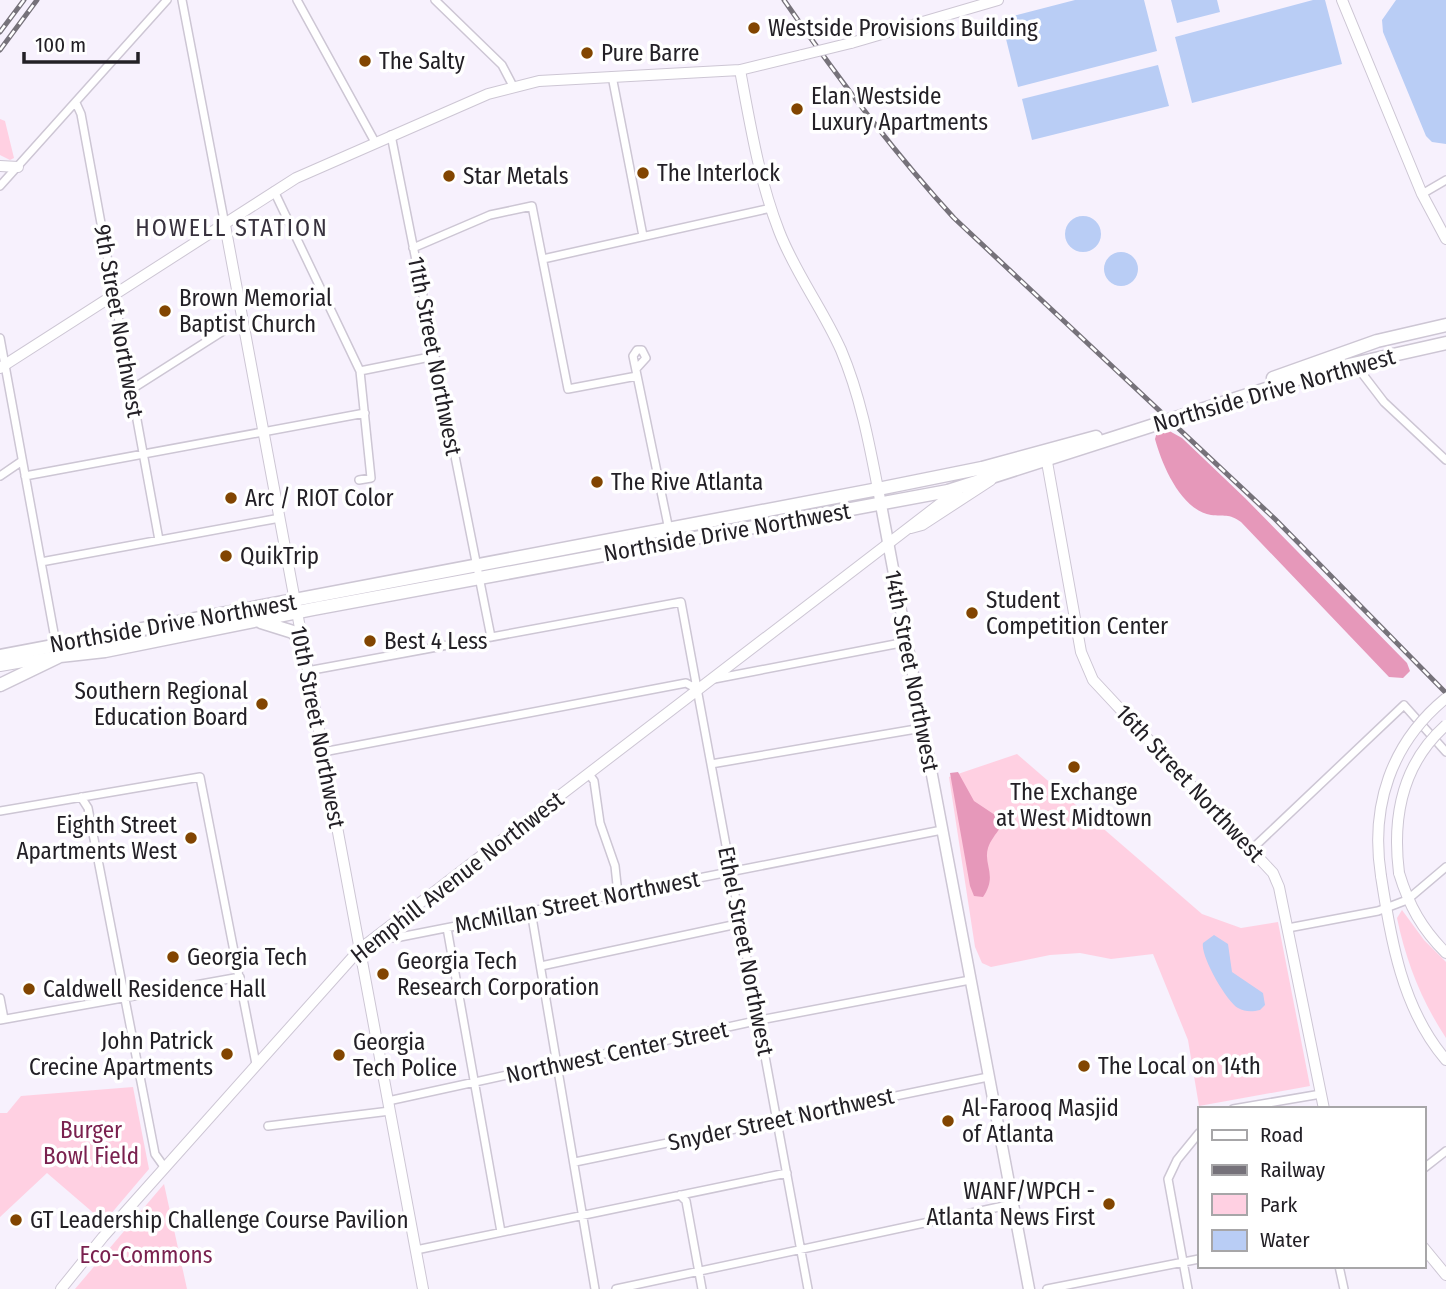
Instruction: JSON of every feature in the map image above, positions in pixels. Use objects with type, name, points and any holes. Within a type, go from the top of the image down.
[{"type":"highway","name":"Northside Drive Northwest","points":[[0,685],[54,649],[478,572],[669,530],[982,468],[1107,433],[1377,341],[1446,326]]},
{"type":"highway","name":"Northside Drive Northwest","points":[[478,572],[597,555],[961,488],[1334,368],[1446,343]]},
{"type":"highway","points":[[597,555],[616,546],[656,539],[669,530]]},
{"type":"highway","name":"Northside Drive Northwest","points":[[0,656],[258,621],[296,606]]},
{"type":"highway","points":[[258,621],[293,632],[303,644]]},
{"type":"main road","name":"14th Street Northwest","points":[[878,489],[1029,1289]]},
{"type":"street","points":[[0,186],[167,0]]},
{"type":"street","name":"10th Street Northwest","points":[[182,0],[424,1289]]},
{"type":"street","points":[[297,0],[375,142]]},
{"type":"street","points":[[435,0],[502,65],[513,86]]},
{"type":"street","points":[[2,367],[274,191],[375,142],[513,86],[539,80],[740,70],[851,43],[983,2],[998,0]]},
{"type":"street","points":[[1342,0],[1422,194],[1446,239]]},
{"type":"street","name":"14th Street Northwest","points":[[740,70],[771,208],[791,259],[831,330],[849,371],[864,416],[878,489]]},
{"type":"street","points":[[612,76],[643,236]]},
{"type":"street","name":"9th Street Northwest","points":[[76,103],[81,114],[159,540]]},
{"type":"street","name":"11th Street Northwest","points":[[391,135],[491,637]]},
{"type":"street","points":[[0,166],[18,167]]},
{"type":"street","points":[[1422,194],[1446,180]]},
{"type":"street","points":[[274,191],[360,371],[371,478],[359,481]]},
{"type":"street","points":[[413,248],[490,215],[532,206],[568,389],[636,372],[669,530]]},
{"type":"street","points":[[542,259],[771,208]]},
{"type":"street","points":[[132,389],[231,326],[242,323]]},
{"type":"street","points":[[0,338],[2,367],[41,562],[54,649]]},
{"type":"street","points":[[360,371],[435,356]]},
{"type":"street","points":[[1373,358],[1370,370],[1373,390]]},
{"type":"street","points":[[1334,368],[1361,372],[1373,390],[1446,460]]},
{"type":"street","points":[[24,476],[365,413]]},
{"type":"street","points":[[0,476],[22,461]]},
{"type":"street","name":"16th Street Northwest","points":[[1047,461],[1081,652],[1093,680],[1273,873],[1288,928],[1324,1107]]},
{"type":"street","name":"Hemphill Avenue Northwest","points":[[61,1289],[256,1064],[360,949],[697,689],[889,546],[982,468]]},
{"type":"street","name":"Hemphill Avenue Northwest","points":[[911,528],[922,525],[994,478]]},
{"type":"street","points":[[41,562],[279,518]]},
{"type":"street","name":"Ethel Street Northwest","points":[[491,637],[681,602],[808,1289]]},
{"type":"street","points":[[307,671],[491,637]]},
{"type":"street","points":[[713,679],[906,642]]},
{"type":"street","points":[[323,752],[686,683],[697,689]]},
{"type":"street","points":[[1446,698],[1411,733],[1391,768],[1379,815],[1381,876],[1392,944],[1406,992],[1446,1060]]},
{"type":"street","points":[[1252,849],[1404,705],[1446,752]]},
{"type":"street","points":[[1446,725],[1421,751],[1405,785],[1397,818],[1395,843],[1399,873],[1407,900],[1424,931],[1446,953]]},
{"type":"street","points":[[711,764],[922,728]]},
{"type":"street","points":[[589,774],[594,781],[600,823],[615,866],[618,894]]},
{"type":"street","points":[[0,811],[200,777],[256,1064]]},
{"type":"street","points":[[81,797],[88,808],[155,1154],[165,1168]]},
{"type":"street","name":"McMillan Street Northwest","points":[[377,936],[395,938],[942,830]]},
{"type":"street","points":[[1288,928],[1386,908],[1407,900],[1446,867]]},
{"type":"street","points":[[531,911],[595,1289]]},
{"type":"street","points":[[541,966],[742,923]]},
{"type":"street","points":[[447,928],[501,1232]]},
{"type":"street","points":[[0,998],[2,1020],[240,976]]},
{"type":"street","name":"Northwest Center Street","points":[[268,1126],[389,1106],[475,1083],[760,1020],[970,979]]},
{"type":"street","name":"Snyder Street Northwest","points":[[575,1162],[777,1118],[988,1077]]},
{"type":"street","points":[[1245,1107],[1321,1094]]},
{"type":"street","points":[[1188,1289],[1168,1179],[1177,1160],[1198,1134]]},
{"type":"street","points":[[1425,1167],[1446,1151]]},
{"type":"street","points":[[416,1250],[787,1173]]},
{"type":"street","points":[[680,1195],[686,1201],[702,1289]]},
{"type":"street","points":[[616,1289],[1013,1204]]},
{"type":"street","points":[[1425,1249],[1446,1275]]},
{"type":"street","points":[[1047,1289],[1198,1259]]},
{"type":"street","points":[[1339,1268],[1344,1289]]},
{"type":"green space","points":[[0,119],[5,121],[14,158],[10,160],[0,155]]},
{"type":"green space","points":[[1017,754],[1202,914],[1241,928],[1278,922],[1310,1086],[1199,1106],[1188,1040],[1153,954],[1111,959],[1080,953],[1050,955],[991,967],[982,963],[975,947],[949,777]]},
{"type":"green space","points":[[1402,910],[1424,940],[1446,962],[1446,1038],[1422,995],[1410,965],[1397,918]]},
{"type":"green space","name":"Burger Bowl Field","points":[[133,1087],[149,1169],[104,1222],[47,1173],[0,1217],[0,1113],[7,1113],[21,1096]]},
{"type":"green space","name":"Eco-Commons","points":[[164,1184],[187,1289],[75,1289]]},
{"type":"shaded area","points":[[1164,428],[1182,438],[1245,498],[1407,663],[1410,671],[1403,678],[1389,677],[1241,522],[1230,516],[1211,515],[1200,511],[1182,496],[1168,473],[1155,439],[1157,432]]},
{"type":"shaded area","points":[[958,772],[974,801],[995,815],[1000,828],[988,848],[990,876],[983,897],[974,896],[970,886],[950,773]]},
{"type":"water","points":[[1075,0],[1144,0],[1157,51],[1018,87],[1001,19]]},
{"type":"water","points":[[1171,0],[1217,0],[1220,12],[1177,23]]},
{"type":"water","points":[[1313,0],[1325,0],[1342,64],[1192,103],[1175,37]]},
{"type":"water","points":[[1396,0],[1446,0],[1446,144],[1432,142],[1426,136],[1383,32],[1382,20]]},
{"type":"water","points":[[1158,65],[1169,106],[1032,140],[1022,99]]},
{"type":"water","points":[[1083,216],[1095,222],[1101,234],[1095,246],[1083,252],[1071,246],[1065,234],[1071,222]]},
{"type":"water","points":[[1121,252],[1133,257],[1138,269],[1133,281],[1121,286],[1109,281],[1104,269],[1109,257]]},
{"type":"water","points":[[1214,935],[1228,944],[1232,972],[1263,993],[1265,1005],[1260,1010],[1238,1008],[1221,988],[1203,949],[1203,943]]},
{"type":"railway","points":[[0,32],[24,0]]},
{"type":"railway","points":[[0,50],[37,0]]},
{"type":"railway","points":[[784,0],[865,112],[954,218],[1275,519],[1446,693]]},
{"type":"place","name":"Westside Provisions Building","points":[[754,28]]},
{"type":"place","name":"Pure Barre","points":[[587,53]]},
{"type":"place","name":"The Salty","points":[[365,61]]},
{"type":"place","name":"Elan Westside Luxury Apartments","points":[[797,109]]},
{"type":"place","name":"The Interlock","points":[[643,173]]},
{"type":"place","name":"Star Metals","points":[[449,176]]},
{"type":"place","name":"Brown Memorial Baptist Church","points":[[165,311]]},
{"type":"place","name":"The Rive Atlanta","points":[[597,482]]},
{"type":"place","name":"Arc / RIOT Color","points":[[231,498]]},
{"type":"place","name":"QuikTrip","points":[[226,556]]},
{"type":"place","name":"Student Competition Center","points":[[972,613]]},
{"type":"place","name":"Best 4 Less","points":[[370,641]]},
{"type":"place","name":"Southern Regional Education Board","points":[[262,704]]},
{"type":"place","name":"The Exchange at West Midtown","points":[[1074,767]]},
{"type":"place","name":"Eighth Street Apartments West","points":[[191,838]]},
{"type":"place","name":"Georgia Tech","points":[[173,957]]},
{"type":"place","name":"Georgia Tech Research Corporation","points":[[383,974]]},
{"type":"place","name":"Caldwell Residence Hall","points":[[29,989]]},
{"type":"place","name":"John Patrick Crecine Apartments","points":[[227,1054]]},
{"type":"place","name":"Georgia Tech Police","points":[[339,1055]]},
{"type":"place","name":"The Local on 14th","points":[[1084,1066]]},
{"type":"place","name":"Al-Farooq Masjid of Atlanta","points":[[948,1121]]},
{"type":"place","name":"WANF/WPCH - Atlanta News First","points":[[1109,1204]]},
{"type":"place","name":"GT Leadership Challenge Course Pavilion","points":[[16,1220]]},
{"type":"district","name":"HOWELL STATION","points":[[232,228]]}]
